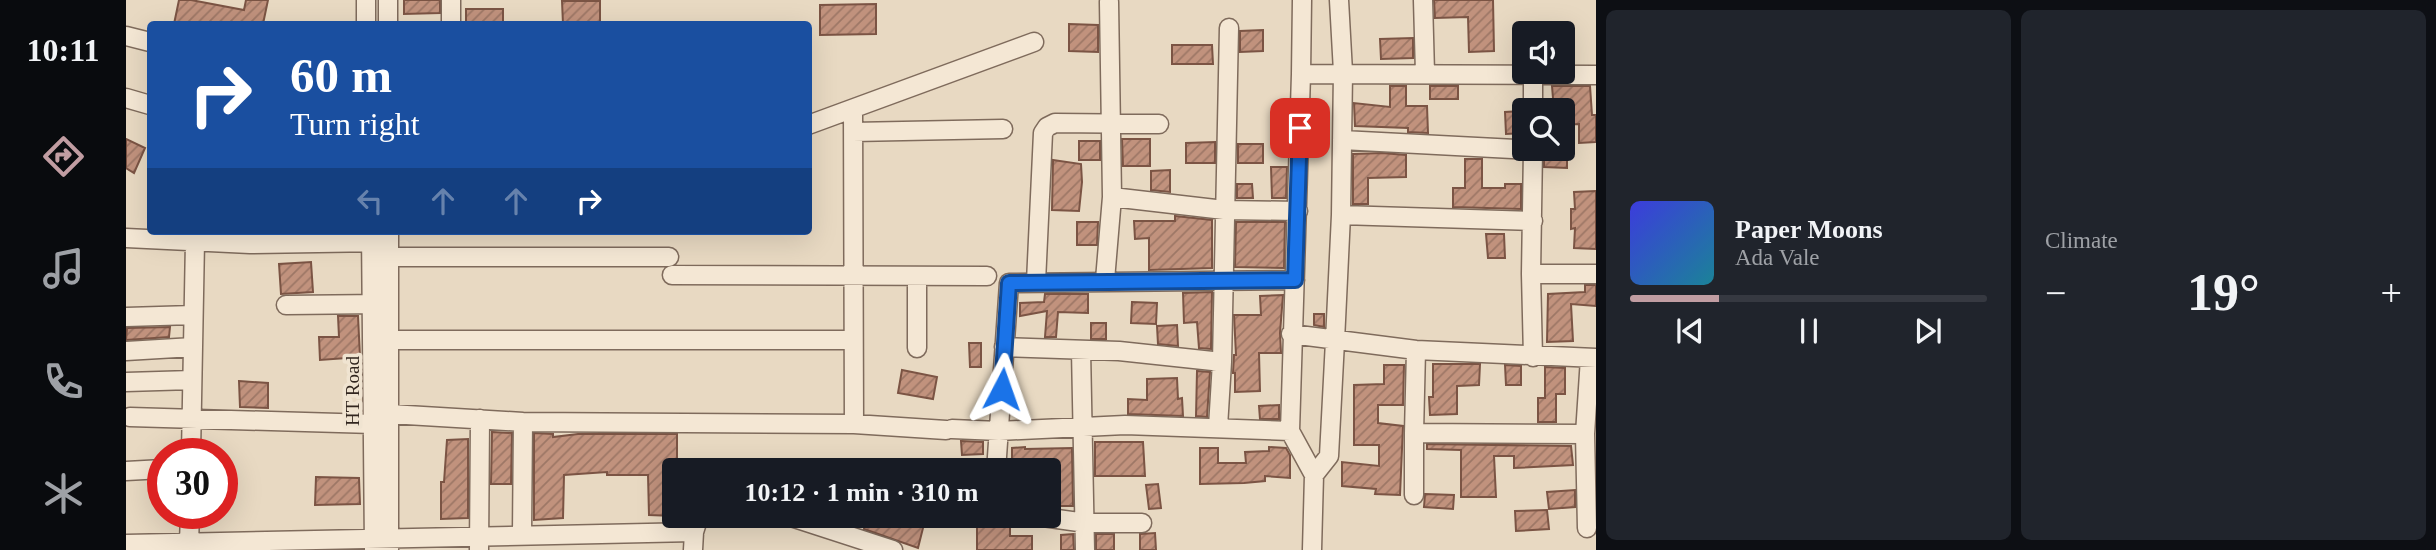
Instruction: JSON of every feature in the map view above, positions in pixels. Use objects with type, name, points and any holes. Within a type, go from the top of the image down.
[{"type":"street","points":[[366,0],[366,21]]},
{"type":"street","points":[[388,0],[388,21]]},
{"type":"street","points":[[451,0],[451,21]]},
{"type":"street","points":[[1302,0],[1290,431],[1314,475],[1312,550]]},
{"type":"street","points":[[1314,475],[1329,456],[1341,215],[1343,72],[1339,0]]},
{"type":"street","points":[[1423,0],[1425,74]]},
{"type":"street","points":[[1105,280],[1112,197],[1109,2]]},
{"type":"street","points":[[1218,427],[1222,362],[1229,28]]},
{"type":"street","points":[[126,36],[147,41]]},
{"type":"street","points":[[812,124],[1034,42]]},
{"type":"street","points":[[1301,74],[1343,72],[1512,75]]},
{"type":"street","points":[[1575,75],[1596,75]]},
{"type":"street","points":[[126,98],[147,104]]},
{"type":"street","points":[[853,110],[854,424]]},
{"type":"street","points":[[1036,282],[1043,133],[1046,127],[1055,123],[1160,124]]},
{"type":"street","points":[[853,132],[1003,129]]},
{"type":"street","points":[[1342,140],[1512,148]]},
{"type":"street","points":[[1533,161],[1533,357]]},
{"type":"street","points":[[1112,197],[1224,210],[1298,211]]},
{"type":"street","points":[[1341,215],[1533,221]]},
{"type":"street","points":[[126,238],[206,238],[250,244],[382,241],[671,266],[853,275],[988,276]]},
{"type":"street","points":[[191,438],[193,315],[206,238]]},
{"type":"street","name":"HT Road","points":[[381,544],[373,424],[381,340],[382,241]]},
{"type":"street","points":[[1531,274],[1596,274]]},
{"type":"street","points":[[917,276],[917,348]]},
{"type":"street","points":[[997,458],[1009,283],[1295,280]]},
{"type":"street","points":[[286,305],[381,304]]},
{"type":"street","points":[[126,317],[193,315]]},
{"type":"street","points":[[1291,334],[1416,350],[1593,358],[1585,434],[1587,528]]},
{"type":"street","points":[[381,340],[853,340]]},
{"type":"street","name":"HT Road","points":[[381,340],[390,414],[381,544]]},
{"type":"street","points":[[1004,347],[1119,351],[1222,362]]},
{"type":"street","points":[[1081,350],[1085,550]]},
{"type":"street","points":[[1414,495],[1416,350]]},
{"type":"street","points":[[126,351],[193,353]]},
{"type":"street","points":[[126,359],[193,353]]},
{"type":"street","points":[[126,382],[192,380]]},
{"type":"street","points":[[130,417],[373,424],[390,414],[523,422],[854,424],[999,431],[1083,426],[1218,427],[1290,431]]},
{"type":"street","points":[[479,543],[480,419]]},
{"type":"street","points":[[522,534],[523,422]]},
{"type":"street","points":[[1414,433],[1585,434]]},
{"type":"street","points":[[126,471],[147,470]]},
{"type":"street","points":[[1061,520],[1086,523],[1142,523]]},
{"type":"street","points":[[825,528],[893,550]]},
{"type":"street","points":[[189,529],[189,543]]},
{"type":"street","points":[[126,544],[479,543],[522,534],[695,533]]},
{"type":"building","points":[[179,0],[244,10],[246,0],[268,0],[264,21],[175,21]]},
{"type":"building","points":[[404,0],[440,0],[440,13],[404,14]]},
{"type":"building","points":[[1434,0],[1493,0],[1494,51],[1469,52],[1468,17],[1435,18]]},
{"type":"building","points":[[562,1],[600,1],[600,21],[563,21]]},
{"type":"building","points":[[876,4],[876,34],[820,35],[820,5]]},
{"type":"building","points":[[466,9],[503,9],[503,21],[466,21]]},
{"type":"building","points":[[1069,24],[1098,25],[1098,52],[1069,51]]},
{"type":"building","points":[[1263,30],[1263,51],[1240,52],[1240,31]]},
{"type":"building","points":[[1413,38],[1413,58],[1381,59],[1380,39]]},
{"type":"building","points":[[1172,45],[1212,45],[1213,64],[1172,64]]},
{"type":"building","points":[[1390,86],[1406,86],[1406,106],[1427,106],[1428,133],[1408,132],[1408,128],[1355,126],[1354,103],[1390,107]]},
{"type":"building","points":[[1430,86],[1458,86],[1458,99],[1430,99]]},
{"type":"building","points":[[1552,86],[1590,86],[1592,115],[1596,115],[1596,142],[1579,143],[1579,124],[1575,124],[1575,98],[1553,98]]},
{"type":"building","points":[[1505,112],[1512,112],[1512,134],[1506,134]]},
{"type":"building","points":[[126,139],[145,148],[134,173],[126,168]]},
{"type":"building","points":[[1122,139],[1150,139],[1150,166],[1123,166]]},
{"type":"building","points":[[1079,141],[1100,141],[1100,160],[1079,160]]},
{"type":"building","points":[[1215,142],[1215,163],[1186,163],[1186,143]]},
{"type":"building","points":[[1238,144],[1263,144],[1263,163],[1238,163]]},
{"type":"building","points":[[1353,154],[1406,155],[1406,177],[1368,178],[1368,204],[1353,204]]},
{"type":"building","points":[[1465,159],[1482,159],[1482,188],[1505,188],[1505,184],[1521,184],[1521,209],[1453,207],[1453,188],[1465,188]]},
{"type":"building","points":[[1053,160],[1081,164],[1079,211],[1052,210]]},
{"type":"building","points":[[1544,161],[1567,161],[1567,168],[1544,167]]},
{"type":"building","points":[[1271,167],[1287,167],[1286,198],[1272,198]]},
{"type":"building","points":[[1170,170],[1170,192],[1151,190],[1151,171]]},
{"type":"building","points":[[1237,184],[1252,184],[1253,198],[1237,198]]},
{"type":"building","points":[[1596,191],[1596,249],[1574,248],[1575,228],[1571,229],[1571,209],[1575,209],[1574,192]]},
{"type":"building","points":[[1175,216],[1212,220],[1212,268],[1149,270],[1149,238],[1135,239],[1134,221],[1175,221]]},
{"type":"building","points":[[1077,222],[1098,222],[1097,245],[1077,245]]},
{"type":"building","points":[[1236,222],[1285,222],[1284,268],[1235,267]]},
{"type":"building","points":[[1486,234],[1504,234],[1505,258],[1488,258]]},
{"type":"building","points":[[311,262],[313,292],[281,294],[279,264]]},
{"type":"building","points":[[1585,285],[1596,285],[1596,306],[1571,304],[1573,341],[1547,342],[1548,294],[1585,292]]},
{"type":"building","points":[[1212,292],[1211,349],[1199,348],[1197,322],[1184,323],[1183,293]]},
{"type":"building","points":[[1045,294],[1088,294],[1088,313],[1058,312],[1056,337],[1045,337],[1047,311],[1020,316],[1020,303],[1044,302]]},
{"type":"building","points":[[1283,295],[1281,353],[1259,353],[1260,391],[1235,392],[1234,315],[1261,315],[1260,296]]},
{"type":"building","points":[[1132,302],[1157,303],[1156,324],[1131,323]]},
{"type":"building","points":[[1314,314],[1324,314],[1324,327],[1314,325]]},
{"type":"building","points":[[338,316],[358,316],[360,357],[320,360],[319,337],[339,337]]},
{"type":"building","points":[[1091,323],[1106,323],[1106,339],[1091,339]]},
{"type":"building","points":[[1177,325],[1178,346],[1158,344],[1157,326]]},
{"type":"building","points":[[170,327],[169,337],[126,340],[127,328]]},
{"type":"building","points":[[969,343],[981,343],[981,367],[970,367]]},
{"type":"building","points":[[1433,364],[1480,364],[1479,385],[1457,386],[1457,414],[1430,415]]},
{"type":"building","points":[[1384,365],[1404,365],[1403,405],[1378,405],[1378,423],[1403,426],[1400,495],[1375,494],[1376,489],[1342,486],[1342,462],[1379,466],[1379,445],[1354,445],[1354,385],[1384,384]]},
{"type":"building","points":[[1505,365],[1521,366],[1521,385],[1506,385]]},
{"type":"building","points":[[1545,367],[1565,368],[1565,394],[1556,394],[1556,422],[1538,422],[1538,398],[1545,398]]},
{"type":"building","points":[[902,370],[937,377],[933,399],[898,393]]},
{"type":"building","points":[[1197,371],[1210,372],[1207,417],[1196,416]]},
{"type":"building","points":[[1177,378],[1178,399],[1182,398],[1183,416],[1128,414],[1128,399],[1147,400],[1147,379]]},
{"type":"building","points":[[239,381],[268,383],[268,408],[240,407]]},
{"type":"building","points":[[1279,405],[1279,419],[1260,419],[1259,406]]},
{"type":"building","points":[[492,432],[512,433],[511,484],[491,484]]},
{"type":"building","points":[[534,433],[553,434],[553,437],[578,434],[677,434],[677,458],[662,458],[662,516],[649,515],[648,475],[607,475],[607,472],[564,475],[563,518],[534,520]]},
{"type":"building","points":[[468,439],[468,518],[441,519],[441,482],[444,482],[447,440]]},
{"type":"building","points":[[961,441],[983,442],[983,454],[962,455]]},
{"type":"building","points":[[1095,442],[1143,442],[1145,476],[1095,476]]},
{"type":"building","points":[[1427,444],[1571,446],[1573,465],[1514,468],[1514,456],[1494,456],[1496,497],[1461,497],[1461,450],[1427,449]]},
{"type":"building","points":[[1269,447],[1286,448],[1290,455],[1290,478],[1265,476],[1265,481],[1200,484],[1200,448],[1218,448],[1218,463],[1246,463],[1245,452],[1269,451]]},
{"type":"building","points":[[1012,448],[1072,448],[1073,506],[1061,506],[1061,458],[1012,458]]},
{"type":"building","points":[[316,477],[359,478],[360,504],[315,505]]},
{"type":"building","points":[[1158,484],[1161,508],[1149,509],[1146,485]]},
{"type":"building","points":[[1575,490],[1575,507],[1549,509],[1547,492]]},
{"type":"building","points":[[1425,494],[1454,495],[1453,509],[1424,507]]},
{"type":"building","points":[[1547,510],[1549,529],[1516,531],[1515,511]]},
{"type":"building","points":[[864,528],[923,528],[918,548]]},
{"type":"building","points":[[977,528],[1010,528],[1010,536],[1032,536],[1032,550],[977,550]]},
{"type":"building","points":[[1155,533],[1156,550],[1140,550],[1140,534]]},
{"type":"building","points":[[1073,534],[1074,550],[1061,550],[1061,535]]},
{"type":"building","points":[[1096,534],[1114,534],[1114,550],[1096,550]]},
{"type":"route","points":[[1002,389],[1009,283],[1295,280],[1300,128]]}]
